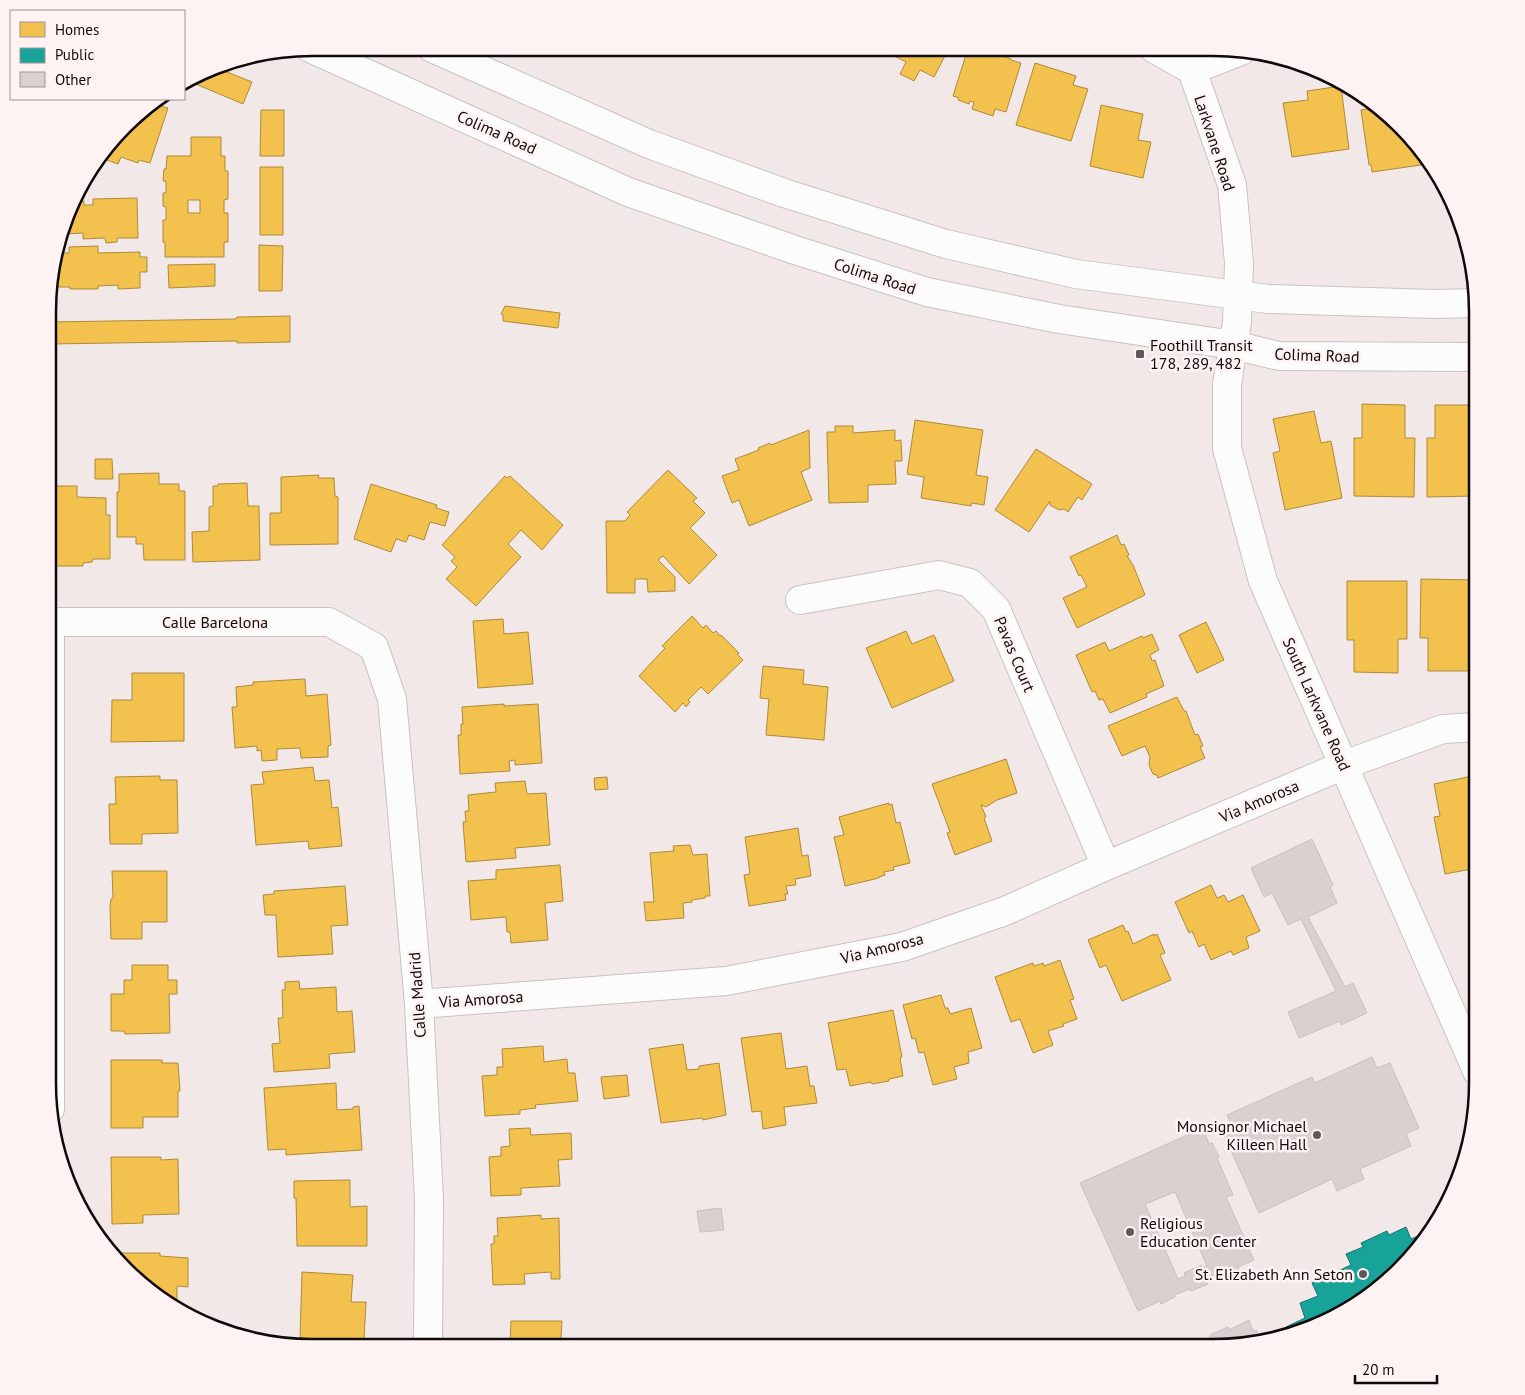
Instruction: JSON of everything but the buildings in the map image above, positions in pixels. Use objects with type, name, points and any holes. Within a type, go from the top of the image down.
[{"type":"street","name":"Colima Road","points":[[328,56],[628,192],[795,250],[927,292],[1059,319],[1236,321],[1268,299],[1468,303]]},
{"type":"street","name":"Colima Road","points":[[450,56],[649,144],[784,193],[928,238],[1076,274],[1236,321],[1279,356],[1469,357]]},
{"type":"street","points":[[1167,56],[1192,70],[1226,57]]},
{"type":"street","name":"Larkvane Road","points":[[1192,70],[1232,185],[1239,263],[1236,321]]},
{"type":"street","name":"South Larkvane Road","points":[[1236,321],[1227,384],[1227,448],[1263,581],[1469,1050]]},
{"type":"street","name":"Pavas Court","points":[[800,600],[939,575],[970,584],[996,609],[1106,866]]},
{"type":"street","name":"Calle Barcelona","points":[[56,622],[329,622],[374,647]]},
{"type":"street","name":"Calle Madrid","points":[[374,647],[392,699],[419,1004],[429,1199],[428,1339]]},
{"type":"street","name":"Via Amorosa","points":[[419,1004],[726,981],[902,947],[1005,911],[1344,765],[1443,729],[1469,727]]},
{"type":"place","name":"Foothill Transit 178, 289, 482","points":[[1140,354]]},
{"type":"place","name":"Monsignor Michael Killeen Hall","points":[[1317,1135]]},
{"type":"place","name":"Religious Education Center","points":[[1130,1232]]},
{"type":"place","name":"St. Elizabeth Ann Seton","points":[[1363,1274]]}]
